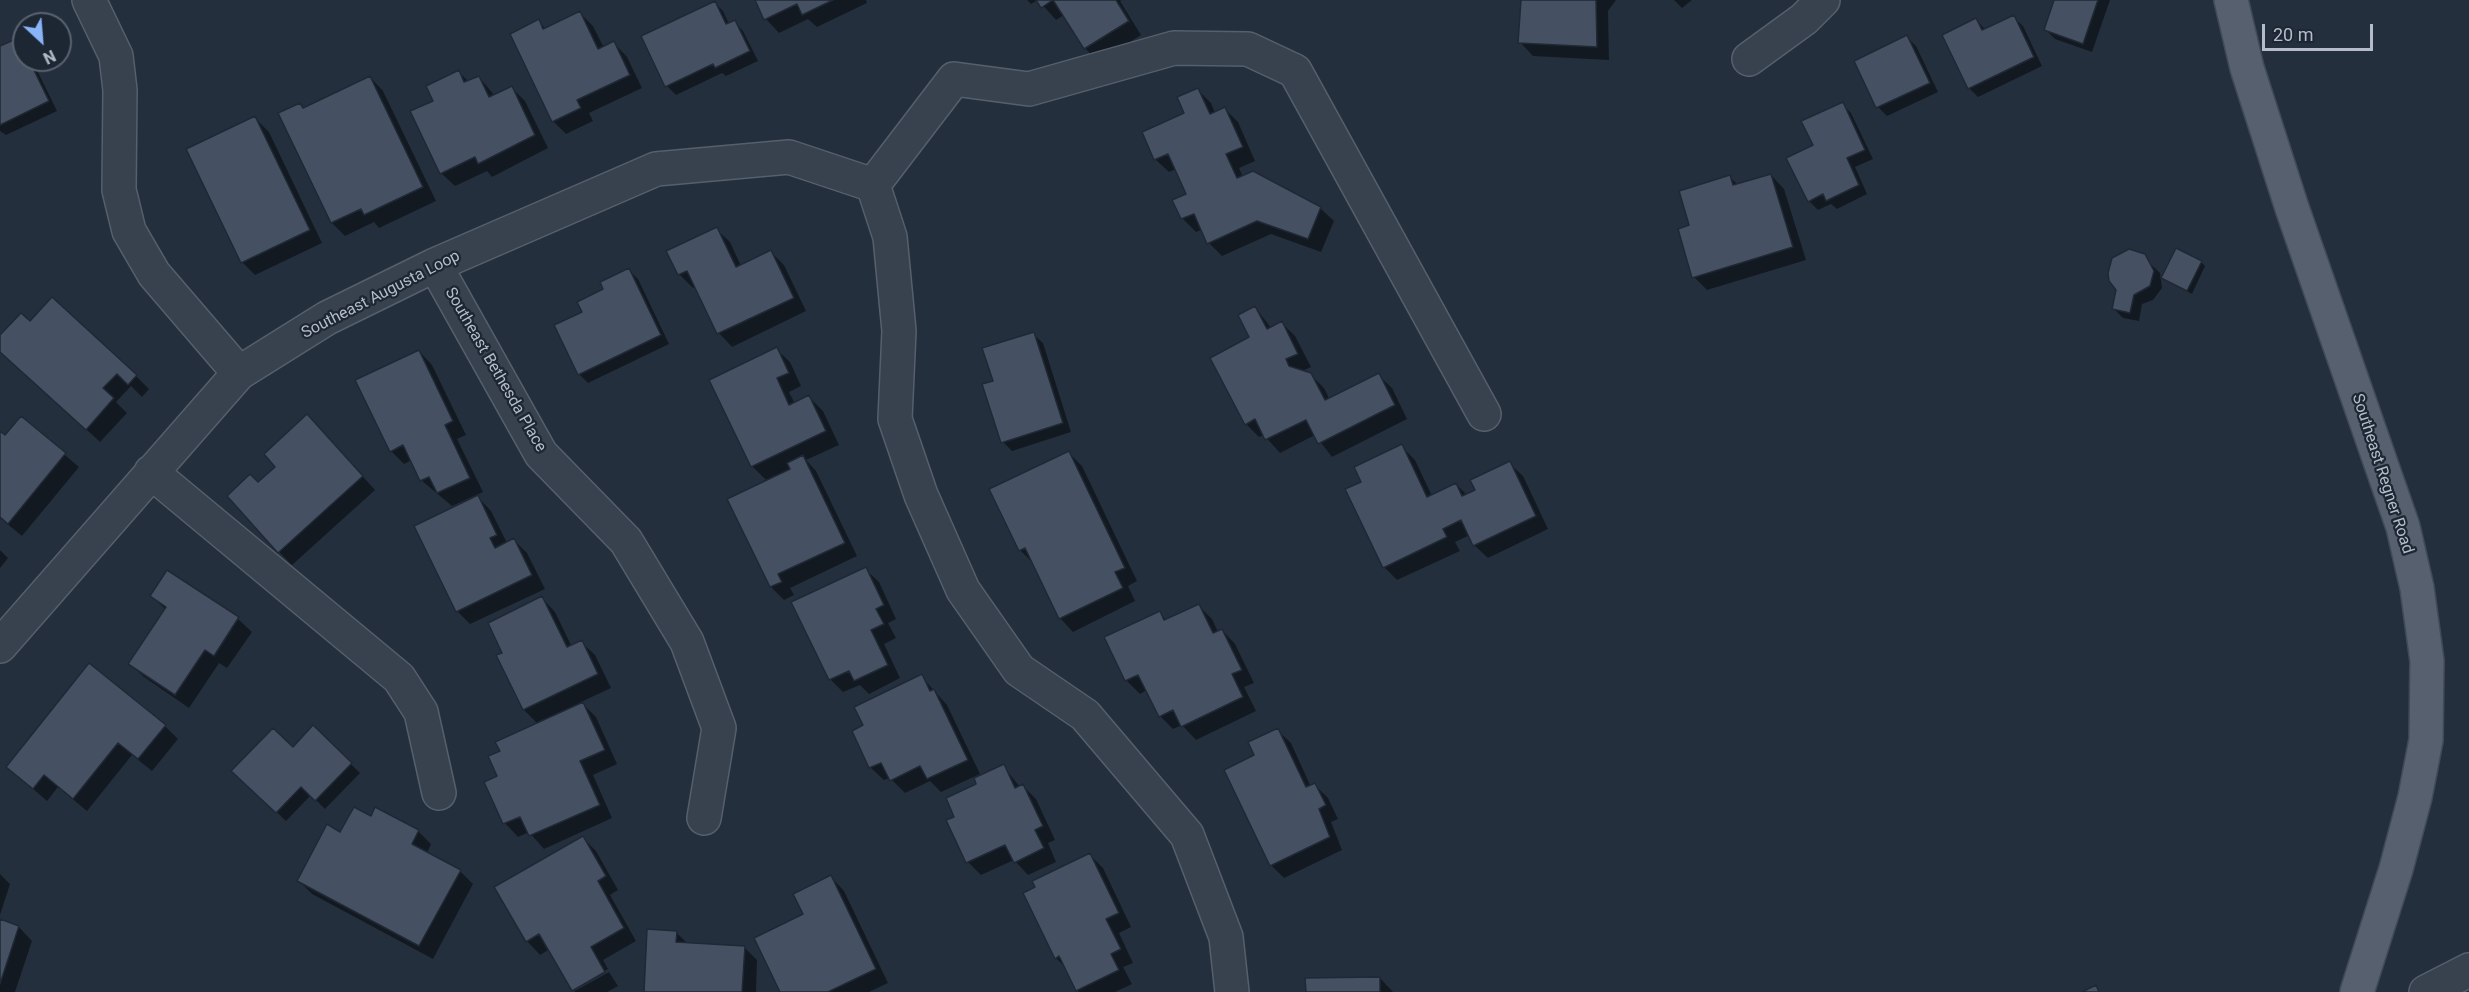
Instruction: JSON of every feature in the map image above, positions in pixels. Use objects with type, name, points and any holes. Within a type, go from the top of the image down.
[{"type":"main road","name":"Southeast Regner Road","points":[[2231,0],[2247,68],[2292,208],[2403,527],[2417,588],[2427,661],[2426,740],[2415,797],[2396,869],[2357,992]]},
{"type":"street","points":[[89,0],[116,56],[120,90],[119,190],[129,231],[154,274],[239,373]]},
{"type":"street","points":[[1749,59],[1804,19],[1823,0]]},
{"type":"street","points":[[1232,992],[1226,937],[1187,835],[1085,715],[1019,670],[963,590],[926,506],[895,419],[899,331],[896,296],[890,237],[873,185],[954,79],[1029,89],[1174,48],[1248,49],[1295,71],[1484,414]]},
{"type":"street","name":"Southeast Augusta Loop","points":[[0,646],[239,373],[327,318],[435,265],[656,169],[789,157],[873,185]]},
{"type":"street","name":"Southeast Bethesda Place","points":[[435,265],[541,454],[626,541],[687,642],[719,728],[704,818]]},
{"type":"street","points":[[151,472],[399,678],[421,712],[439,793]]},
{"type":"street","points":[[2426,992],[2469,970]]},
{"type":"building","points":[[755,0],[833,0],[802,15],[797,4],[764,20]]},
{"type":"building","points":[[1036,0],[1053,0],[1041,8]]},
{"type":"building","points":[[1053,0],[1116,0],[1129,21],[1084,49]]},
{"type":"building","points":[[1521,0],[1596,0],[1597,47],[1518,43]]},
{"type":"building","points":[[2054,0],[2098,0],[2083,44],[2044,30]]},
{"type":"building","points":[[715,1],[726,24],[735,20],[750,51],[715,68],[713,64],[665,87],[641,36]]},
{"type":"building","points":[[580,11],[598,49],[614,41],[630,75],[577,100],[581,108],[552,122],[510,34],[539,19],[543,29]]},
{"type":"building","points":[[2014,15],[2034,57],[1968,89],[1942,35],[1976,18],[1982,30]]},
{"type":"building","points":[[1907,35],[1930,83],[1876,108],[1854,61]]},
{"type":"building","points":[[12,41],[12,72],[35,72],[49,101],[0,125],[0,46]]},
{"type":"building","points":[[459,70],[464,82],[479,76],[489,97],[512,86],[535,135],[478,164],[475,157],[440,174],[410,111],[433,101],[426,86]]},
{"type":"building","points":[[370,76],[423,187],[364,215],[361,209],[331,223],[278,113],[300,103],[303,108]]},
{"type":"building","points":[[1198,88],[1210,114],[1225,107],[1243,147],[1226,154],[1237,178],[1253,171],[1321,207],[1308,239],[1257,221],[1207,244],[1194,214],[1181,219],[1172,200],[1186,194],[1168,154],[1154,160],[1142,132],[1184,113],[1177,97]]},
{"type":"building","points":[[1843,102],[1865,150],[1847,158],[1859,185],[1826,201],[1823,194],[1808,202],[1786,158],[1813,145],[1801,121]]},
{"type":"building","points":[[255,116],[310,230],[241,263],[186,149]]},
{"type":"building","points":[[1771,174],[1793,247],[1692,278],[1678,229],[1689,225],[1679,191],[1730,175],[1733,185]]},
{"type":"building","points":[[717,227],[736,267],[771,250],[794,298],[717,334],[687,271],[678,275],[666,251]]},
{"type":"building","points":[[2176,248],[2202,261],[2187,291],[2161,278]]},
{"type":"building","points":[[2129,249],[2145,254],[2154,271],[2150,286],[2134,295],[2130,313],[2112,309],[2116,290],[2109,281],[2108,273],[2112,258]]},
{"type":"building","points":[[629,268],[661,335],[578,375],[554,325],[582,312],[577,302],[603,289],[600,282]]},
{"type":"building","points":[[52,297],[137,375],[128,385],[117,374],[103,388],[114,398],[86,430],[0,352],[0,335],[21,313],[30,321]]},
{"type":"building","points":[[1255,306],[1267,329],[1282,321],[1298,354],[1286,359],[1289,366],[1311,373],[1325,400],[1379,373],[1395,405],[1318,444],[1306,420],[1265,440],[1255,419],[1245,425],[1210,358],[1249,337],[1238,315]]},
{"type":"building","points":[[1034,332],[1063,423],[1001,443],[982,384],[993,381],[982,348]]},
{"type":"building","points":[[777,347],[789,373],[777,378],[789,405],[809,395],[826,431],[751,467],[709,380]]},
{"type":"building","points":[[419,350],[453,421],[445,425],[470,478],[437,493],[429,477],[420,481],[403,445],[390,452],[355,380]]},
{"type":"building","points":[[307,414],[363,476],[278,553],[227,496],[250,474],[258,482],[275,467],[264,454]]},
{"type":"building","points":[[21,416],[66,453],[8,524],[0,517],[0,431],[5,435]]},
{"type":"building","points":[[1402,444],[1427,497],[1456,483],[1462,496],[1475,490],[1470,480],[1510,461],[1536,516],[1473,546],[1461,520],[1443,529],[1447,537],[1383,568],[1345,489],[1361,482],[1354,467]]},
{"type":"building","points":[[1069,451],[1125,568],[1115,572],[1123,588],[1059,619],[1025,548],[1019,551],[989,489]]},
{"type":"building","points":[[803,455],[845,543],[778,574],[782,582],[770,587],[727,499],[790,469],[787,463]]},
{"type":"building","points":[[478,495],[497,535],[490,538],[495,548],[514,538],[532,575],[456,612],[414,526]]},
{"type":"building","points":[[866,567],[884,605],[876,609],[884,624],[871,630],[888,665],[854,681],[849,671],[829,680],[791,602]]},
{"type":"building","points":[[167,570],[239,617],[214,656],[205,650],[175,695],[128,664],[166,607],[150,596]]},
{"type":"building","points":[[542,596],[567,647],[582,640],[598,674],[523,710],[496,655],[502,653],[488,623]]},
{"type":"building","points":[[1199,604],[1213,633],[1222,629],[1242,670],[1232,674],[1243,697],[1181,727],[1173,710],[1159,717],[1138,675],[1125,681],[1104,637],[1160,611],[1164,620]]},
{"type":"building","points":[[89,663],[166,725],[138,759],[118,743],[73,799],[44,775],[33,789],[6,767]]},
{"type":"building","points":[[922,674],[930,691],[934,689],[968,760],[927,779],[920,766],[890,781],[881,763],[869,768],[852,731],[863,725],[854,707]]},
{"type":"building","points":[[583,702],[605,750],[580,761],[600,805],[529,836],[520,817],[503,824],[484,782],[497,776],[488,756],[500,751],[495,742]]},
{"type":"building","points":[[313,725],[352,763],[315,801],[301,787],[276,813],[231,771],[273,728],[293,747]]},
{"type":"building","points":[[1278,728],[1306,787],[1315,783],[1326,805],[1319,809],[1330,837],[1270,866],[1224,770],[1254,755],[1248,742]]},
{"type":"building","points":[[1004,764],[1015,788],[1023,784],[1043,826],[1035,830],[1044,848],[1014,863],[1005,845],[966,863],[946,820],[954,817],[946,798],[976,784],[974,778]]},
{"type":"building","points":[[354,807],[371,816],[375,807],[419,830],[412,844],[461,870],[419,946],[297,881],[327,824],[340,832]]},
{"type":"building","points":[[583,836],[606,876],[598,881],[624,928],[591,947],[605,972],[572,991],[539,934],[526,942],[494,887]]},
{"type":"building","points":[[1090,853],[1119,913],[1106,919],[1121,949],[1111,954],[1119,970],[1076,991],[1059,956],[1055,959],[1023,893],[1035,887],[1032,881]]},
{"type":"building","points":[[831,875],[876,969],[828,992],[780,992],[754,938],[803,914],[793,894]]},
{"type":"building","points":[[0,919],[19,926],[0,984]]},
{"type":"building","points":[[647,929],[677,931],[676,942],[745,946],[742,992],[644,992]]},
{"type":"building","points":[[1380,977],[1380,992],[1306,992],[1305,978]]},
{"type":"building","points":[[2096,985],[2099,992],[2082,992]]}]
